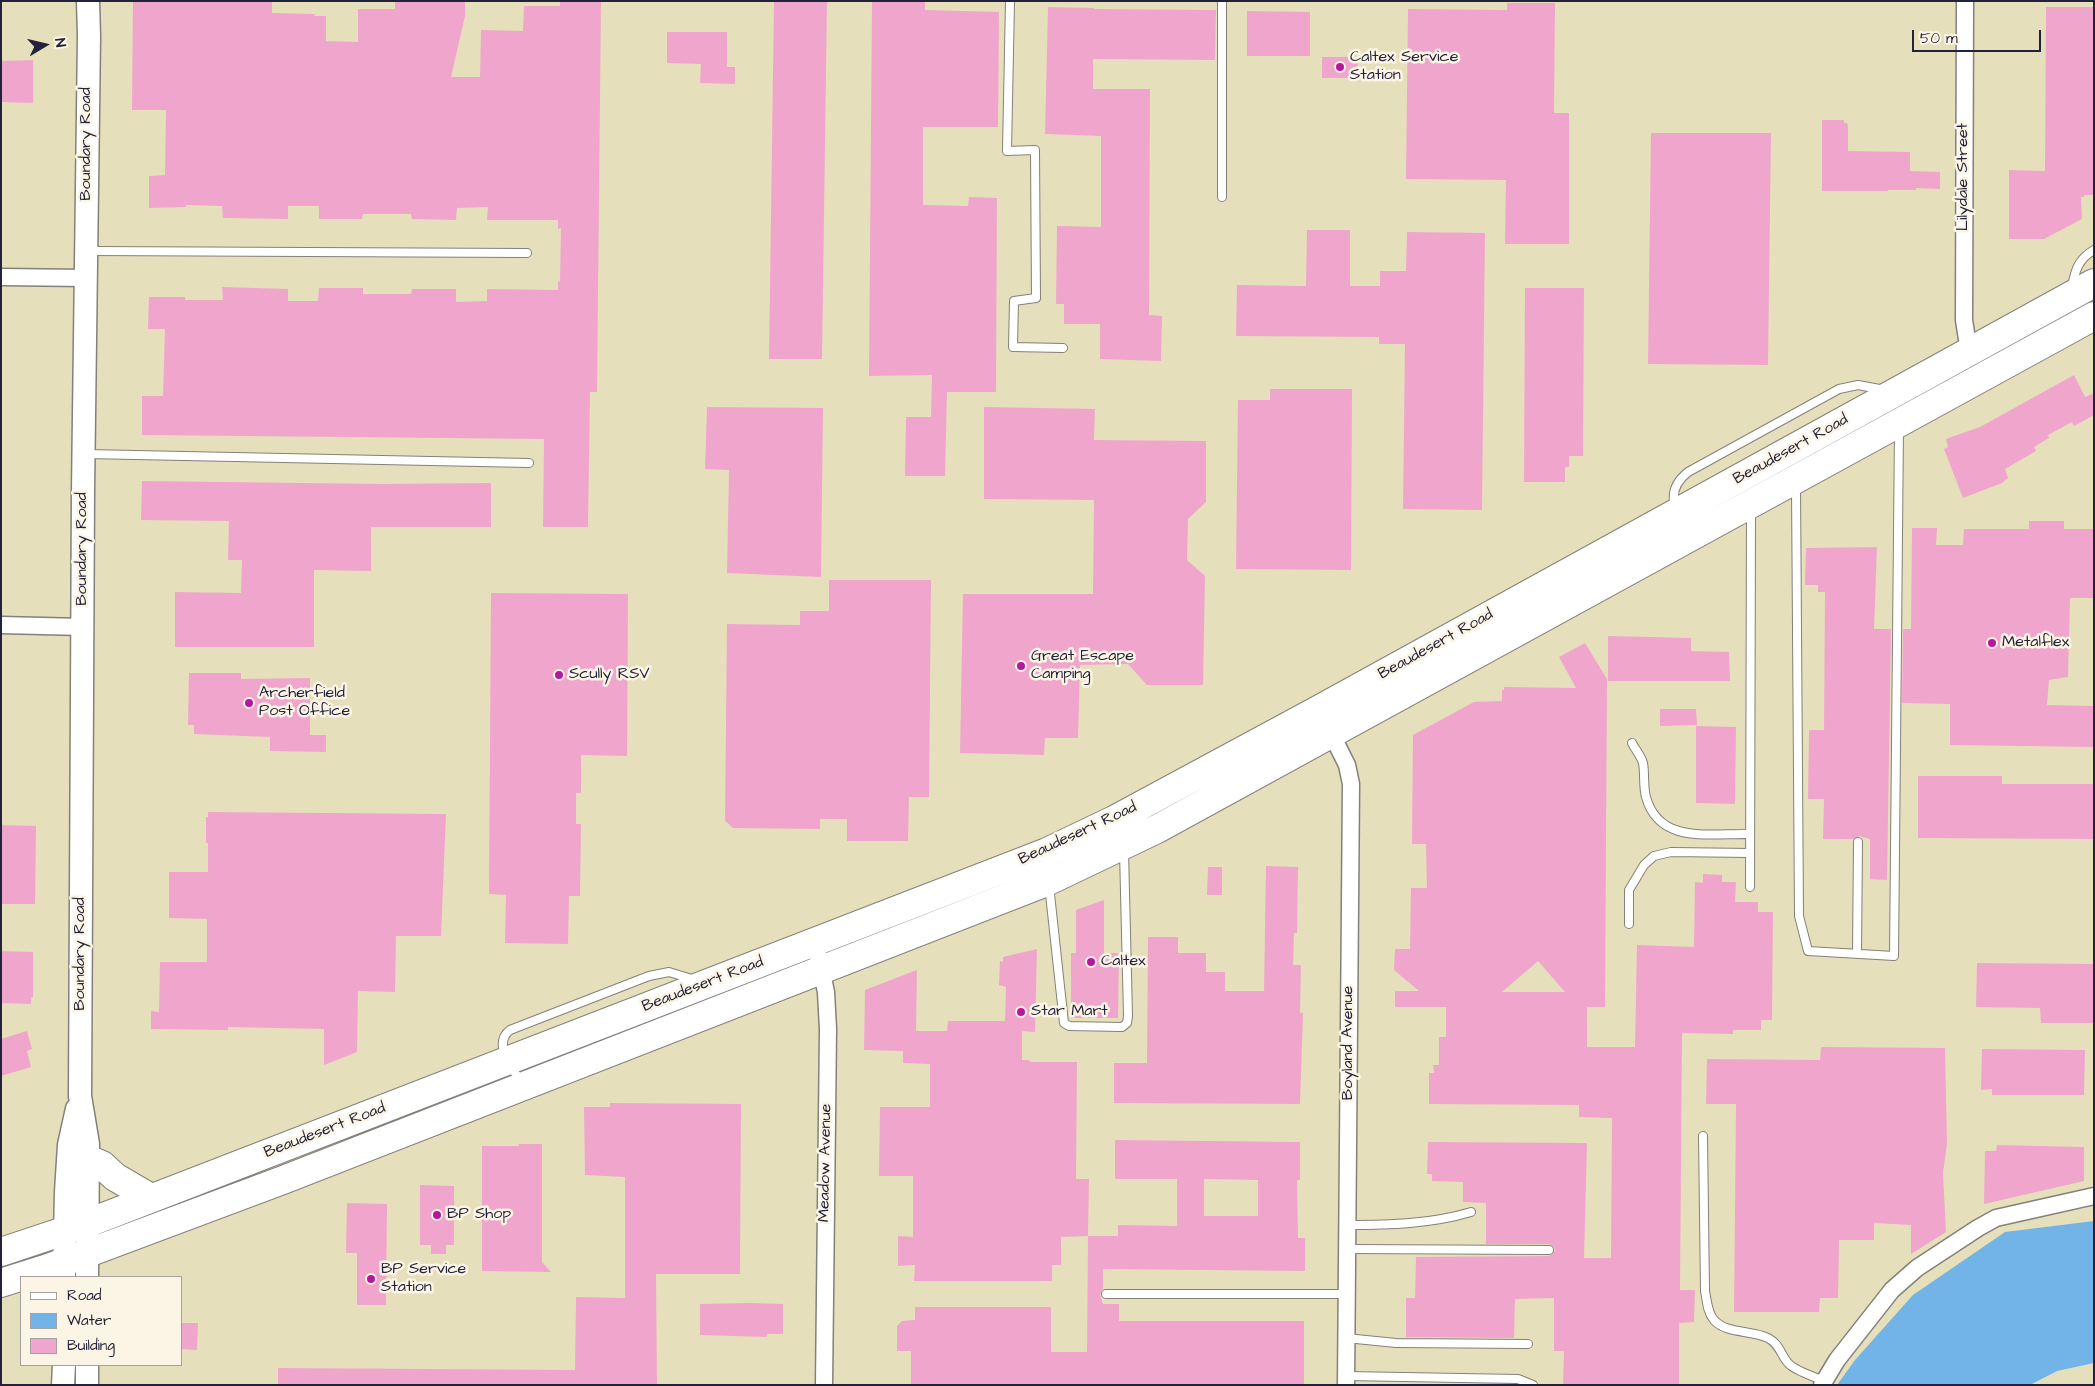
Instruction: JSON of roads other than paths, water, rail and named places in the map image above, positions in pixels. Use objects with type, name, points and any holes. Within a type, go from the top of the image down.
[{"type":"highway","name":"Beaudesert Road","points":[[1,1252],[76,1228],[1047,852],[1130,811],[1318,710],[2094,283]]},
{"type":"highway","name":"Beaudesert Road","points":[[41,1276],[76,1267],[283,1180],[822,971],[1048,881],[1124,846],[1899,423],[2082,332],[2094,316]]},
{"type":"highway","points":[[88,1158],[102,1165],[115,1177],[151,1198]]},
{"type":"main road","name":"Boundary Road","points":[[76,1228],[88,1158],[88,1144],[80,1096],[88,1]]},
{"type":"main road","name":"Boundary Road","points":[[76,1267],[76,1228],[69,1145],[80,1096]]},
{"type":"main road","points":[[64,1366],[64,1385]]},
{"type":"main road","points":[[87,1366],[87,1385]]},
{"type":"street","name":"Lilydale Street","points":[[1964,1],[1964,320],[1969,352]]},
{"type":"street","points":[[1,277],[86,278]]},
{"type":"street","points":[[1,626],[83,627]]},
{"type":"street","name":"Boyland Avenue","points":[[1318,710],[1347,764],[1351,784],[1346,1380]]},
{"type":"street","name":"Meadow Avenue","points":[[815,942],[826,992],[828,1029],[824,1385]]},
{"type":"street","points":[[1823,1383],[1837,1360],[1892,1290],[1917,1268],[1996,1218],[2094,1196]]},
{"type":"lane","points":[[1010,1],[1007,151],[1036,150],[1036,298],[1014,301],[1013,347],[1063,348]]},
{"type":"lane","points":[[1222,1],[1222,196]]},
{"type":"lane","points":[[2070,296],[2076,268],[2094,250]]},
{"type":"lane","points":[[86,251],[527,253]]},
{"type":"lane","points":[[1796,480],[1799,916],[1808,951],[1894,956],[1899,423]]},
{"type":"lane","points":[[84,454],[529,463]]},
{"type":"lane","points":[[1750,887],[1751,505]]},
{"type":"lane","points":[[1677,513],[1689,538]]},
{"type":"lane","points":[[1632,743],[1643,761],[1645,795],[1652,814],[1665,827],[1683,833],[1750,834]]},
{"type":"lane","points":[[1857,954],[1858,842]]},
{"type":"lane","points":[[1048,881],[1064,1023],[1069,1026],[1122,1027],[1127,1023],[1128,1016],[1124,846]]},
{"type":"lane","points":[[1629,924],[1630,890],[1644,865],[1654,856],[1671,852],[1750,853]]},
{"type":"lane","points":[[507,1061],[516,1074],[528,1084]]},
{"type":"lane","points":[[1703,1136],[1705,1291],[1710,1314],[1715,1322],[1727,1328],[1757,1333],[1770,1339],[1780,1348],[1790,1364],[1823,1383]]},
{"type":"lane","points":[[1347,1225],[1394,1225],[1452,1217],[1471,1212]]},
{"type":"lane","points":[[1347,1249],[1549,1250]]},
{"type":"lane","points":[[1106,1294],[1347,1294]]},
{"type":"lane","points":[[1346,1338],[1396,1343],[1528,1344]]},
{"type":"lane","points":[[1346,1380],[1518,1379],[1533,1385]]},
{"type":"water","points":[[2094,1221],[2094,1363],[2057,1371],[2030,1385],[1837,1385],[1855,1360],[1913,1295],[2005,1232]]},
{"type":"place","name":"Caltex Service Station","points":[[1340,67]]},
{"type":"place","name":"Metalflex","points":[[1992,643]]},
{"type":"place","name":"Great Escape Camping","points":[[1021,666]]},
{"type":"place","name":"Scully RSV","points":[[559,675]]},
{"type":"place","name":"Archerfield Post Office","points":[[249,703]]},
{"type":"place","name":"Caltex","points":[[1091,962]]},
{"type":"place","name":"Star Mart","points":[[1021,1012]]},
{"type":"place","name":"BP Shop","points":[[437,1215]]},
{"type":"place","name":"BP Service Station","points":[[371,1279]]}]
